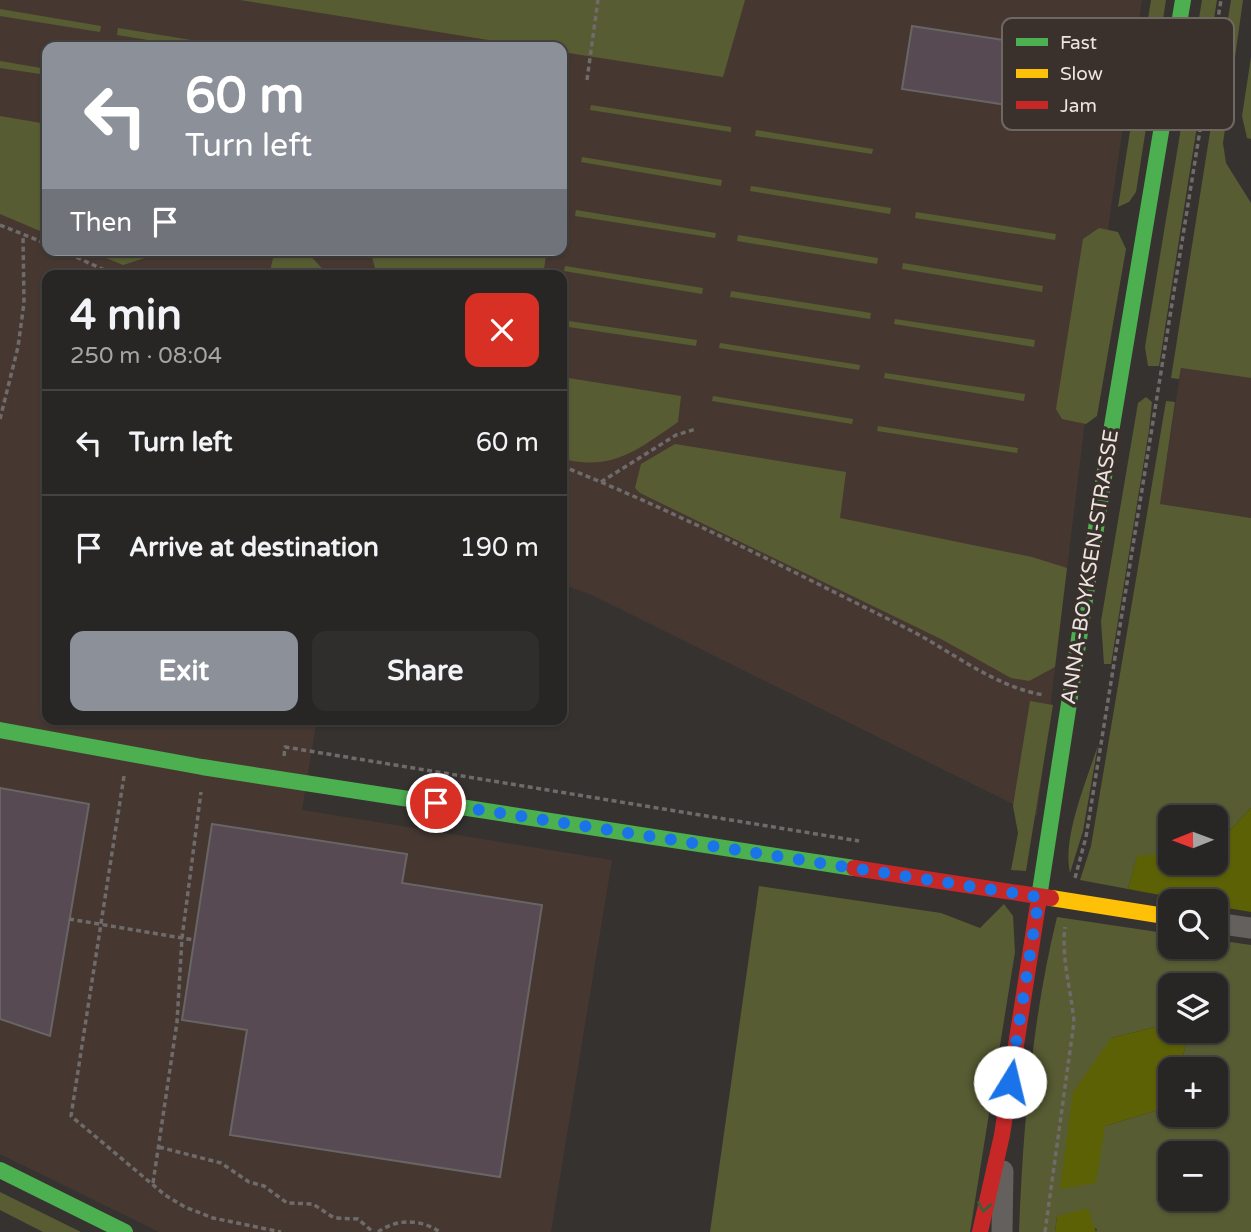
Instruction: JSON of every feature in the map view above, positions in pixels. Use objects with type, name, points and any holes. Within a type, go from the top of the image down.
[{"type":"street","name":"ANNA-BOYKSEN-STRASSE","points":[[1180,18],[1183,0]]},
{"type":"street","name":"ANNA-BOYKSEN-STRASSE","points":[[980,1232],[985,1198],[1002,1135],[1110,438],[1161,130]]},
{"type":"street","points":[[0,730],[202,767],[1158,914]]},
{"type":"street","points":[[1228,925],[1251,928]]},
{"type":"street","name":"ANNA-BOYKSEN-STRASSE","points":[[1002,1135],[1002,1232]]},
{"type":"street","points":[[0,1170],[125,1232]]},
{"type":"path","points":[[587,80],[598,0]]},
{"type":"path","points":[[1218,18],[1221,0]]},
{"type":"path","points":[[1045,1232],[1074,1021],[1071,989],[1062,949],[1069,902],[1090,811],[1200,130]]},
{"type":"path","points":[[0,225],[42,242]]},
{"type":"path","points":[[0,419],[18,348],[23,303],[23,235]]},
{"type":"path","points":[[74,256],[104,270]]},
{"type":"path","points":[[601,482],[676,435],[696,429]]},
{"type":"path","points":[[567,468],[795,572],[1020,690],[1070,700]]},
{"type":"path","points":[[280,779],[285,747],[872,843]]},
{"type":"path","points":[[127,755],[71,1116],[165,1195],[185,1208],[213,1218],[281,1232]]},
{"type":"path","points":[[153,1183],[177,1022],[182,938],[198,824],[202,767]]},
{"type":"path","points":[[1044,869],[1076,874]]},
{"type":"path","points":[[69,919],[194,940]]},
{"type":"path","points":[[159,1147],[221,1163],[249,1182],[264,1186],[287,1203],[313,1204],[334,1218],[358,1219],[375,1232],[390,1224],[404,1221],[428,1224],[440,1232]]},
{"type":"shaded area","points":[[0,0],[1142,0],[1139,18],[1002,18],[1002,130],[1123,130],[1037,816],[592,595],[567,586],[567,270],[42,270],[42,725],[316,725],[302,810],[612,860],[551,1232],[159,1232],[0,1154]]},
{"type":"shaded area","points":[[1181,368],[1251,378],[1251,518],[1160,504]]},
{"type":"shaded area","points":[[1251,808],[1251,912],[1228,908],[1228,889],[1158,889],[1158,895],[1128,889],[1137,856],[1158,854],[1158,875],[1228,875],[1228,832]]},
{"type":"shaded area","points":[[1158,1026],[1158,1043],[1187,1043],[1182,1057],[1158,1057],[1158,1110],[1105,1126],[1096,1183],[1060,1189],[1073,1092],[1111,1038]]},
{"type":"shaded area","points":[[1088,1208],[1096,1232],[1055,1232],[1057,1216]]},
{"type":"green space","points":[[240,0],[745,0],[723,77],[567,53],[567,42],[501,42]]},
{"type":"green space","points":[[1151,0],[1166,0],[1163,18],[1148,18]]},
{"type":"green space","points":[[1202,0],[1217,0],[1214,18],[1199,18]]},
{"type":"green space","points":[[1231,0],[1243,0],[1234,64],[1234,18],[1228,18]]},
{"type":"green space","points":[[0,9],[101,26],[100,32],[0,16]]},
{"type":"green space","points":[[118,28],[203,42],[160,42],[117,35]]},
{"type":"green space","points":[[1251,57],[1251,139],[1247,138],[1242,116]]},
{"type":"green space","points":[[0,61],[42,68],[42,74],[0,68]]},
{"type":"green space","points":[[591,105],[731,127],[731,132],[590,110]]},
{"type":"green space","points":[[0,116],[42,123],[42,232],[0,214]]},
{"type":"green space","points":[[756,130],[873,149],[872,154],[755,136]]},
{"type":"green space","points":[[1130,130],[1146,130],[1136,192],[1129,202],[1118,207]]},
{"type":"green space","points":[[1181,130],[1196,130],[1159,366],[1148,366],[1145,347]]},
{"type":"green space","points":[[1210,130],[1225,130],[1223,143],[1226,163],[1251,203],[1251,378],[1181,368],[1179,379],[1171,378]]},
{"type":"green space","points":[[582,157],[722,180],[721,186],[581,162]]},
{"type":"green space","points":[[751,186],[891,208],[890,214],[750,191]]},
{"type":"green space","points":[[576,210],[716,233],[715,238],[575,216]]},
{"type":"green space","points":[[916,212],[1056,234],[1055,240],[915,218]]},
{"type":"green space","points":[[1099,228],[1118,232],[1126,249],[1097,416],[1086,424],[1062,419],[1056,409],[1083,239]]},
{"type":"green space","points":[[738,235],[878,258],[877,264],[737,241]]},
{"type":"green space","points":[[101,256],[151,256],[123,265]]},
{"type":"green space","points":[[274,256],[311,256],[323,270],[270,270]]},
{"type":"green space","points":[[372,256],[546,256],[544,270],[376,270]]},
{"type":"green space","points":[[903,263],[1043,286],[1042,292],[902,269]]},
{"type":"green space","points":[[565,266],[703,288],[702,294],[564,270]]},
{"type":"green space","points":[[731,291],[871,313],[870,319],[730,297]]},
{"type":"green space","points":[[895,319],[1035,340],[1034,347],[894,324]]},
{"type":"green space","points":[[567,321],[697,340],[696,346],[567,327]]},
{"type":"green space","points":[[720,343],[860,365],[859,370],[719,348]]},
{"type":"green space","points":[[885,373],[1025,394],[1024,401],[884,378]]},
{"type":"green space","points":[[567,378],[681,396],[678,422],[650,441],[611,460],[580,462],[567,460]]},
{"type":"green space","points":[[713,396],[853,419],[852,424],[712,401]]},
{"type":"green space","points":[[1146,397],[1152,402],[1149,430],[1111,664],[1104,664],[1101,621],[1138,403]]},
{"type":"green space","points":[[1166,401],[1175,402],[1160,504],[1251,518],[1251,808],[1228,832],[1228,805],[1158,805],[1158,854],[1137,857],[1128,889],[1080,880],[1091,846]]},
{"type":"green space","points":[[878,426],[1018,448],[1017,453],[877,431]]},
{"type":"green space","points":[[675,444],[846,472],[840,518],[1032,557],[1067,568],[1055,667],[1029,681],[1011,678],[941,639],[640,493],[635,488],[641,464]]},
{"type":"green space","points":[[1030,701],[1053,705],[1026,871],[1011,870],[1018,833],[1013,806]]},
{"type":"green space","points":[[1098,745],[1083,831],[1070,873],[1068,859],[1072,826]]},
{"type":"green space","points":[[759,886],[941,913],[980,928],[1004,904],[1013,916],[1015,952],[970,1232],[710,1232]]},
{"type":"green space","points":[[1057,917],[1158,932],[1158,959],[1228,959],[1228,942],[1251,945],[1251,1232],[1096,1232],[1097,1229],[1057,1216],[1055,1232],[1019,1232],[1030,1074],[1041,995]],"holes":[[[1158,973],[1228,973],[1228,1043],[1187,1043],[1182,1057],[1228,1057],[1228,1127],[1158,1127],[1158,1110],[1105,1126],[1111,1038],[1158,1026]]]},
{"type":"green space","points":[[0,1192],[81,1232],[43,1232],[0,1210]]},
{"type":"building","points":[[912,26],[1002,40],[1002,104],[902,89]]},
{"type":"building","points":[[0,788],[89,804],[50,1036],[0,1019]]},
{"type":"building","points":[[212,824],[407,854],[402,883],[542,905],[500,1177],[230,1135],[247,1030],[182,1020]]},
{"type":"traffic: fast","points":[[1180,18],[1183,0]]},
{"type":"traffic: fast","points":[[1038,904],[1110,438],[1161,130]]},
{"type":"traffic: fast","points":[[0,730],[202,767],[854,868]]},
{"type":"traffic: fast","points":[[0,1170],[125,1232]]},
{"type":"traffic: slow","points":[[1051,898],[1158,915]]},
{"type":"traffic: jam","points":[[854,868],[1051,898]]},
{"type":"traffic: jam","points":[[980,1232],[1002,1135],[1038,904]]},
{"type":"route","points":[[436,803],[1039,897],[1010,1082]]}]
